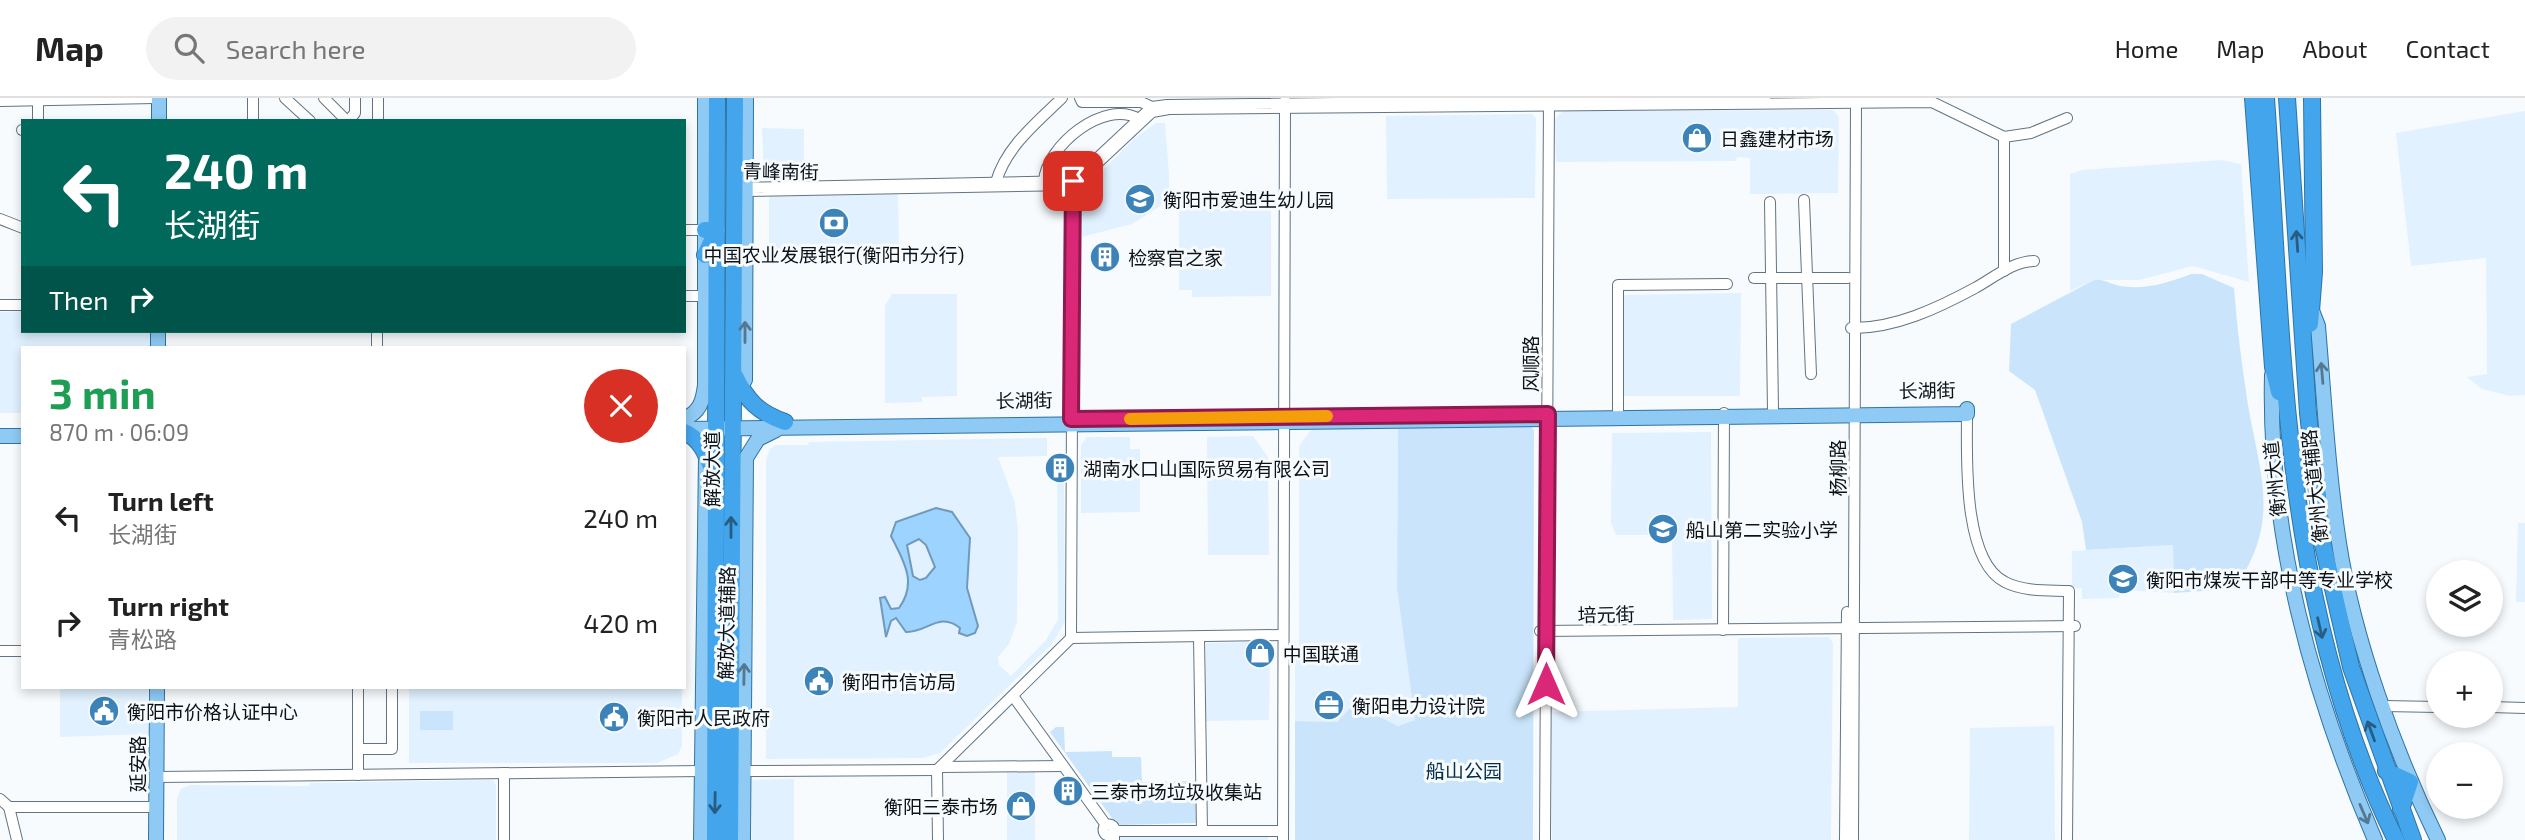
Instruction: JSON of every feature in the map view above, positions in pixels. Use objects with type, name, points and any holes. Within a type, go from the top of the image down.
[{"type":"highway","name":"解放大道","points":[[715,840],[717,625],[724,581],[724,426],[711,230],[717,98]]},
{"type":"highway","name":"解放大道","points":[[730,840],[737,771],[717,481],[724,426],[737,393],[732,371],[741,189],[735,98]]},
{"type":"highway","points":[[2253,98],[2261,122],[2266,272],[2273,367],[2290,438]]},
{"type":"highway","name":"衡州大道","points":[[2266,98],[2261,122],[2295,495],[2305,560],[2330,670],[2373,790],[2396,840]]},
{"type":"highway","name":"衡州大道","points":[[2287,98],[2308,413],[2321,533],[2333,597],[2351,667],[2386,771],[2413,840]]},
{"type":"highway","points":[[2306,386],[2314,272],[2312,98]]},
{"type":"highway","points":[[2313,142],[2319,98]]},
{"type":"highway","points":[[705,255],[711,230]]},
{"type":"highway","points":[[737,393],[763,414],[784,425]]},
{"type":"highway","points":[[2308,413],[2325,412]]},
{"type":"highway","points":[[686,428],[706,456],[717,481]]},
{"type":"highway","points":[[2278,496],[2295,495]]},
{"type":"highway","points":[[717,625],[704,604],[724,581]]},
{"type":"highway","points":[[702,771],[716,749]]},
{"type":"highway","points":[[2386,771],[2410,782],[2401,809]]},
{"type":"main road","points":[[157,98],[159,119]]},
{"type":"main road","points":[[167,98],[167,119]]},
{"type":"main road","points":[[705,98],[711,230]]},
{"type":"main road","points":[[737,393],[744,380],[741,189],[746,98]]},
{"type":"main road","points":[[686,424],[703,402],[705,385],[705,255]]},
{"type":"main road","name":"衡州大道辅路","points":[[2299,282],[2318,326],[2339,546],[2361,636],[2410,782],[2438,840]]},
{"type":"main road","name":"衡州大道辅路","points":[[2273,367],[2271,425],[2290,576],[2313,668],[2341,756],[2375,840]]},
{"type":"main road","name":"长湖街","points":[[686,426],[1851,413],[1967,409],[1967,414]]},
{"type":"main road","name":"长湖街","points":[[1544,416],[1773,411],[1851,413]]},
{"type":"main road","name":"解放大道辅路","points":[[743,840],[737,771],[745,569],[746,458],[758,439],[784,425]]},
{"type":"main road","points":[[0,434],[21,433]]},
{"type":"main road","name":"解放大道辅路","points":[[701,840],[706,456]]},
{"type":"main road","points":[[724,581],[745,569]]},
{"type":"main road","name":"延安路","points":[[157,689],[164,840]]},
{"type":"main road","name":"延安路","points":[[156,840],[164,689]]},
{"type":"street","points":[[0,101],[157,98]]},
{"type":"street","points":[[253,98],[253,119]]},
{"type":"street","points":[[285,98],[308,119]]},
{"type":"street","points":[[324,98],[345,119]]},
{"type":"street","points":[[347,119],[355,113],[355,98]]},
{"type":"street","points":[[378,98],[378,119]]},
{"type":"street","points":[[996,182],[1001,163],[1062,98]]},
{"type":"street","points":[[1080,98],[1082,102],[1141,102],[1152,106],[1546,101],[1933,102],[2004,137],[2031,133],[2067,118]]},
{"type":"street","points":[[1546,101],[1765,98]]},
{"type":"street","points":[[37,119],[38,100]]},
{"type":"street","name":"杨柳路","points":[[1852,100],[1849,278],[1852,328]]},
{"type":"street","name":"杨柳路","points":[[1852,100],[1850,627],[1853,840]]},
{"type":"street","name":"风顺路","points":[[1545,840],[1546,101]]},
{"type":"street","points":[[1013,696],[1108,833],[1270,829],[1284,834],[1288,103]]},
{"type":"street","points":[[1073,183],[1152,106]]},
{"type":"street","points":[[1072,638],[1073,183],[1152,106]]},
{"type":"street","points":[[1044,181],[1045,167],[1073,132],[1092,117],[1124,112],[1139,119]]},
{"type":"street","points":[[2004,137],[2004,271]]},
{"type":"street","name":"青峰南街","points":[[741,189],[1044,181],[1073,183]]},
{"type":"street","name":"青峰南街","points":[[741,189],[1073,183]]},
{"type":"street","points":[[1804,200],[1811,374]]},
{"type":"street","points":[[1770,202],[1773,411]]},
{"type":"street","points":[[0,219],[21,227]]},
{"type":"street","points":[[686,230],[711,230]]},
{"type":"street","points":[[1852,328],[1867,329],[1914,316],[1955,299],[2019,262],[2034,261]]},
{"type":"street","points":[[1754,278],[1849,278]]},
{"type":"street","points":[[1618,413],[1618,285],[1727,284]]},
{"type":"street","points":[[686,296],[705,296]]},
{"type":"street","points":[[0,305],[21,305]]},
{"type":"street","points":[[1723,629],[1724,414]]},
{"type":"street","points":[[1967,414],[1968,498],[1982,552],[2004,582],[2020,587],[2070,591],[2073,840]]},
{"type":"street","points":[[2067,840],[2071,625]]},
{"type":"street","name":"培元街","points":[[1544,631],[2071,625]]},
{"type":"street","name":"杨柳路","points":[[1845,840],[1850,627]]},
{"type":"street","name":"风顺路","points":[[1539,840],[1544,631]]},
{"type":"street","points":[[938,840],[939,769],[1072,638],[1279,635]]},
{"type":"street","points":[[1199,637],[1202,830]]},
{"type":"street","points":[[0,651],[21,651]]},
{"type":"street","points":[[358,689],[358,775]]},
{"type":"street","points":[[358,749],[391,749],[392,689]]},
{"type":"street","points":[[2384,706],[2426,707]]},
{"type":"street","points":[[2503,708],[2525,708]]},
{"type":"street","points":[[737,771],[1063,766]]},
{"type":"street","points":[[160,777],[702,771]]},
{"type":"street","points":[[505,773],[505,840]]},
{"type":"street","points":[[17,840],[4,803],[156,807]]},
{"type":"shaded area","name":"日鑫建材市场","points":[[1833,110],[1839,117],[1838,193],[1750,194],[1750,158],[1737,157],[1736,161],[1556,162],[1555,119],[1563,111]]},
{"type":"shaded area","points":[[2525,111],[2525,395],[2510,396],[2482,389],[2467,377],[2487,374],[2486,258],[2411,266],[2396,133]]},
{"type":"shaded area","points":[[1532,114],[1536,118],[1535,198],[1387,199],[1386,116]]},
{"type":"shaded area","points":[[1156,123],[1165,123],[1169,174],[1169,192],[1160,206],[1132,224],[1082,237],[1083,194],[1087,186],[1134,139]]},
{"type":"shaded area","points":[[762,128],[804,129],[804,178],[764,178]]},
{"type":"shaded area","points":[[2221,160],[2241,164],[2249,282],[2193,266],[2139,280],[2094,280],[2070,291],[2070,174],[2082,170]]},
{"type":"shaded area","points":[[1271,190],[1271,296],[1192,297],[1192,290],[1179,290],[1179,198],[1185,191]]},
{"type":"shaded area","name":"中国农业发展银行(衡阳市分行)","points":[[898,193],[899,249],[769,250],[771,196]]},
{"type":"shaded area","points":[[1741,293],[1740,396],[1623,396],[1623,295]]},
{"type":"shaded area","points":[[892,294],[957,294],[957,396],[922,397],[922,402],[885,403],[885,306]]},
{"type":"shaded area","points":[[21,311],[21,333],[151,333],[151,346],[21,346],[21,413],[0,413],[0,312]]},
{"type":"shaded area","points":[[1398,428],[1397,589],[1415,720],[1398,726],[1354,704],[1337,722],[1295,721],[1295,660],[1299,660],[1299,446],[1312,429]]},
{"type":"shaded area","name":"船山第二实验小学","points":[[1711,432],[1712,619],[1673,620],[1672,535],[1616,535],[1611,523],[1612,433]]},
{"type":"shaded area","points":[[1253,436],[1268,457],[1269,555],[1208,555],[1207,437]]},
{"type":"shaded area","points":[[1087,437],[1130,437],[1130,449],[1140,449],[1140,512],[1081,513],[1081,445]]},
{"type":"shaded area","points":[[1047,438],[1047,456],[998,457],[1015,503],[1018,531],[1017,622],[1009,644],[998,657],[999,665],[1011,676],[1046,640],[1058,619],[1057,478],[1064,478],[1065,622],[1052,644],[940,753],[923,758],[766,759],[766,460],[770,449],[776,445],[808,445],[809,442]]},
{"type":"shaded area","points":[[2518,523],[2525,523],[2525,602],[2516,602]]},
{"type":"shaded area","name":"衡阳市煤炭干部中等专业学校","points":[[2173,545],[2174,593],[2121,590],[2119,598],[2082,599],[2082,588],[2072,588],[2072,551]]},
{"type":"shaded area","points":[[1829,637],[1833,643],[1831,840],[1552,840],[1552,712],[1738,707],[1738,638]]},
{"type":"shaded area","points":[[1259,642],[1270,656],[1269,720],[1206,721],[1206,643]]},
{"type":"shaded area","name":"衡阳市价格认证中心","points":[[60,689],[148,689],[148,734],[60,737]]},
{"type":"shaded area","name":"衡阳市人民政府","points":[[409,689],[682,689],[682,746],[678,754],[657,763],[409,763]]},
{"type":"shaded area","points":[[2054,726],[2055,840],[1969,840],[1970,728]]},
{"type":"shaded area","name":"衡阳三泰市场","points":[[1007,771],[1035,771],[1035,840],[1007,840]]},
{"type":"shaded area","points":[[794,779],[794,840],[752,840],[752,780]]},
{"type":"shaded area","points":[[493,780],[496,785],[496,840],[177,840],[177,799],[181,789],[191,785],[309,786],[310,783]]},
{"type":"shaded area","points":[[1269,833],[1268,840],[1118,840],[1118,836]]},
{"type":"green space","points":[[2191,274],[2202,274],[2234,288],[2246,390],[2262,478],[2263,521],[2249,565],[2234,589],[2174,593],[2173,545],[2086,550],[2082,522],[2035,390],[2009,371],[2011,324],[2094,280],[2138,287],[2165,283]]},
{"type":"green space","name":"船山公园","points":[[1531,426],[1534,431],[1533,840],[1295,840],[1295,721],[1337,722],[1354,704],[1398,726],[1415,720],[1397,589],[1398,428]]},
{"type":"green space","points":[[420,711],[453,711],[453,730],[420,730]]},
{"type":"green space","points":[[1056,727],[1064,727],[1065,752],[1112,751],[1112,757],[1141,757],[1142,782],[1196,781],[1197,823],[1121,825],[1114,821],[1050,732]]},
{"type":"water","points":[[936,508],[952,512],[970,538],[967,588],[978,626],[975,633],[967,636],[959,633],[960,628],[946,622],[906,632],[896,618],[891,621],[886,637],[880,598],[885,597],[891,609],[899,608],[905,598],[908,580],[907,571],[891,536],[896,522]],"holes":[[[919,539],[926,545],[935,567],[926,578],[920,580],[913,576],[907,545]]]},
{"type":"slow traffic","points":[[1130,419],[1327,416]]},
{"type":"place","name":"日鑫建材市场","points":[[1697,138]]},
{"type":"place","name":"衡阳市爱迪生幼儿园","points":[[1140,199]]},
{"type":"place","name":"中国农业发展银行(衡阳市分行)","points":[[834,223]]},
{"type":"place","name":"检察官之家","points":[[1105,257]]},
{"type":"place","name":"湖南水口山国际贸易有限公司","points":[[1060,468]]},
{"type":"place","name":"船山第二实验小学","points":[[1663,529]]},
{"type":"place","name":"衡阳市煤炭干部中等专业学校","points":[[2123,579]]},
{"type":"place","name":"中国联通","points":[[1260,653]]},
{"type":"place","name":"衡阳市信访局","points":[[819,681]]},
{"type":"place","name":"衡阳电力设计院","points":[[1329,705]]},
{"type":"place","name":"衡阳市价格认证中心","points":[[104,711]]},
{"type":"place","name":"衡阳市人民政府","points":[[614,717]]},
{"type":"place","name":"三泰市场垃圾收集站","points":[[1068,791]]},
{"type":"place","name":"衡阳三泰市场","points":[[1021,806]]},
{"type":"route","points":[[1073,181],[1071,419],[1548,414],[1546,684]]}]
